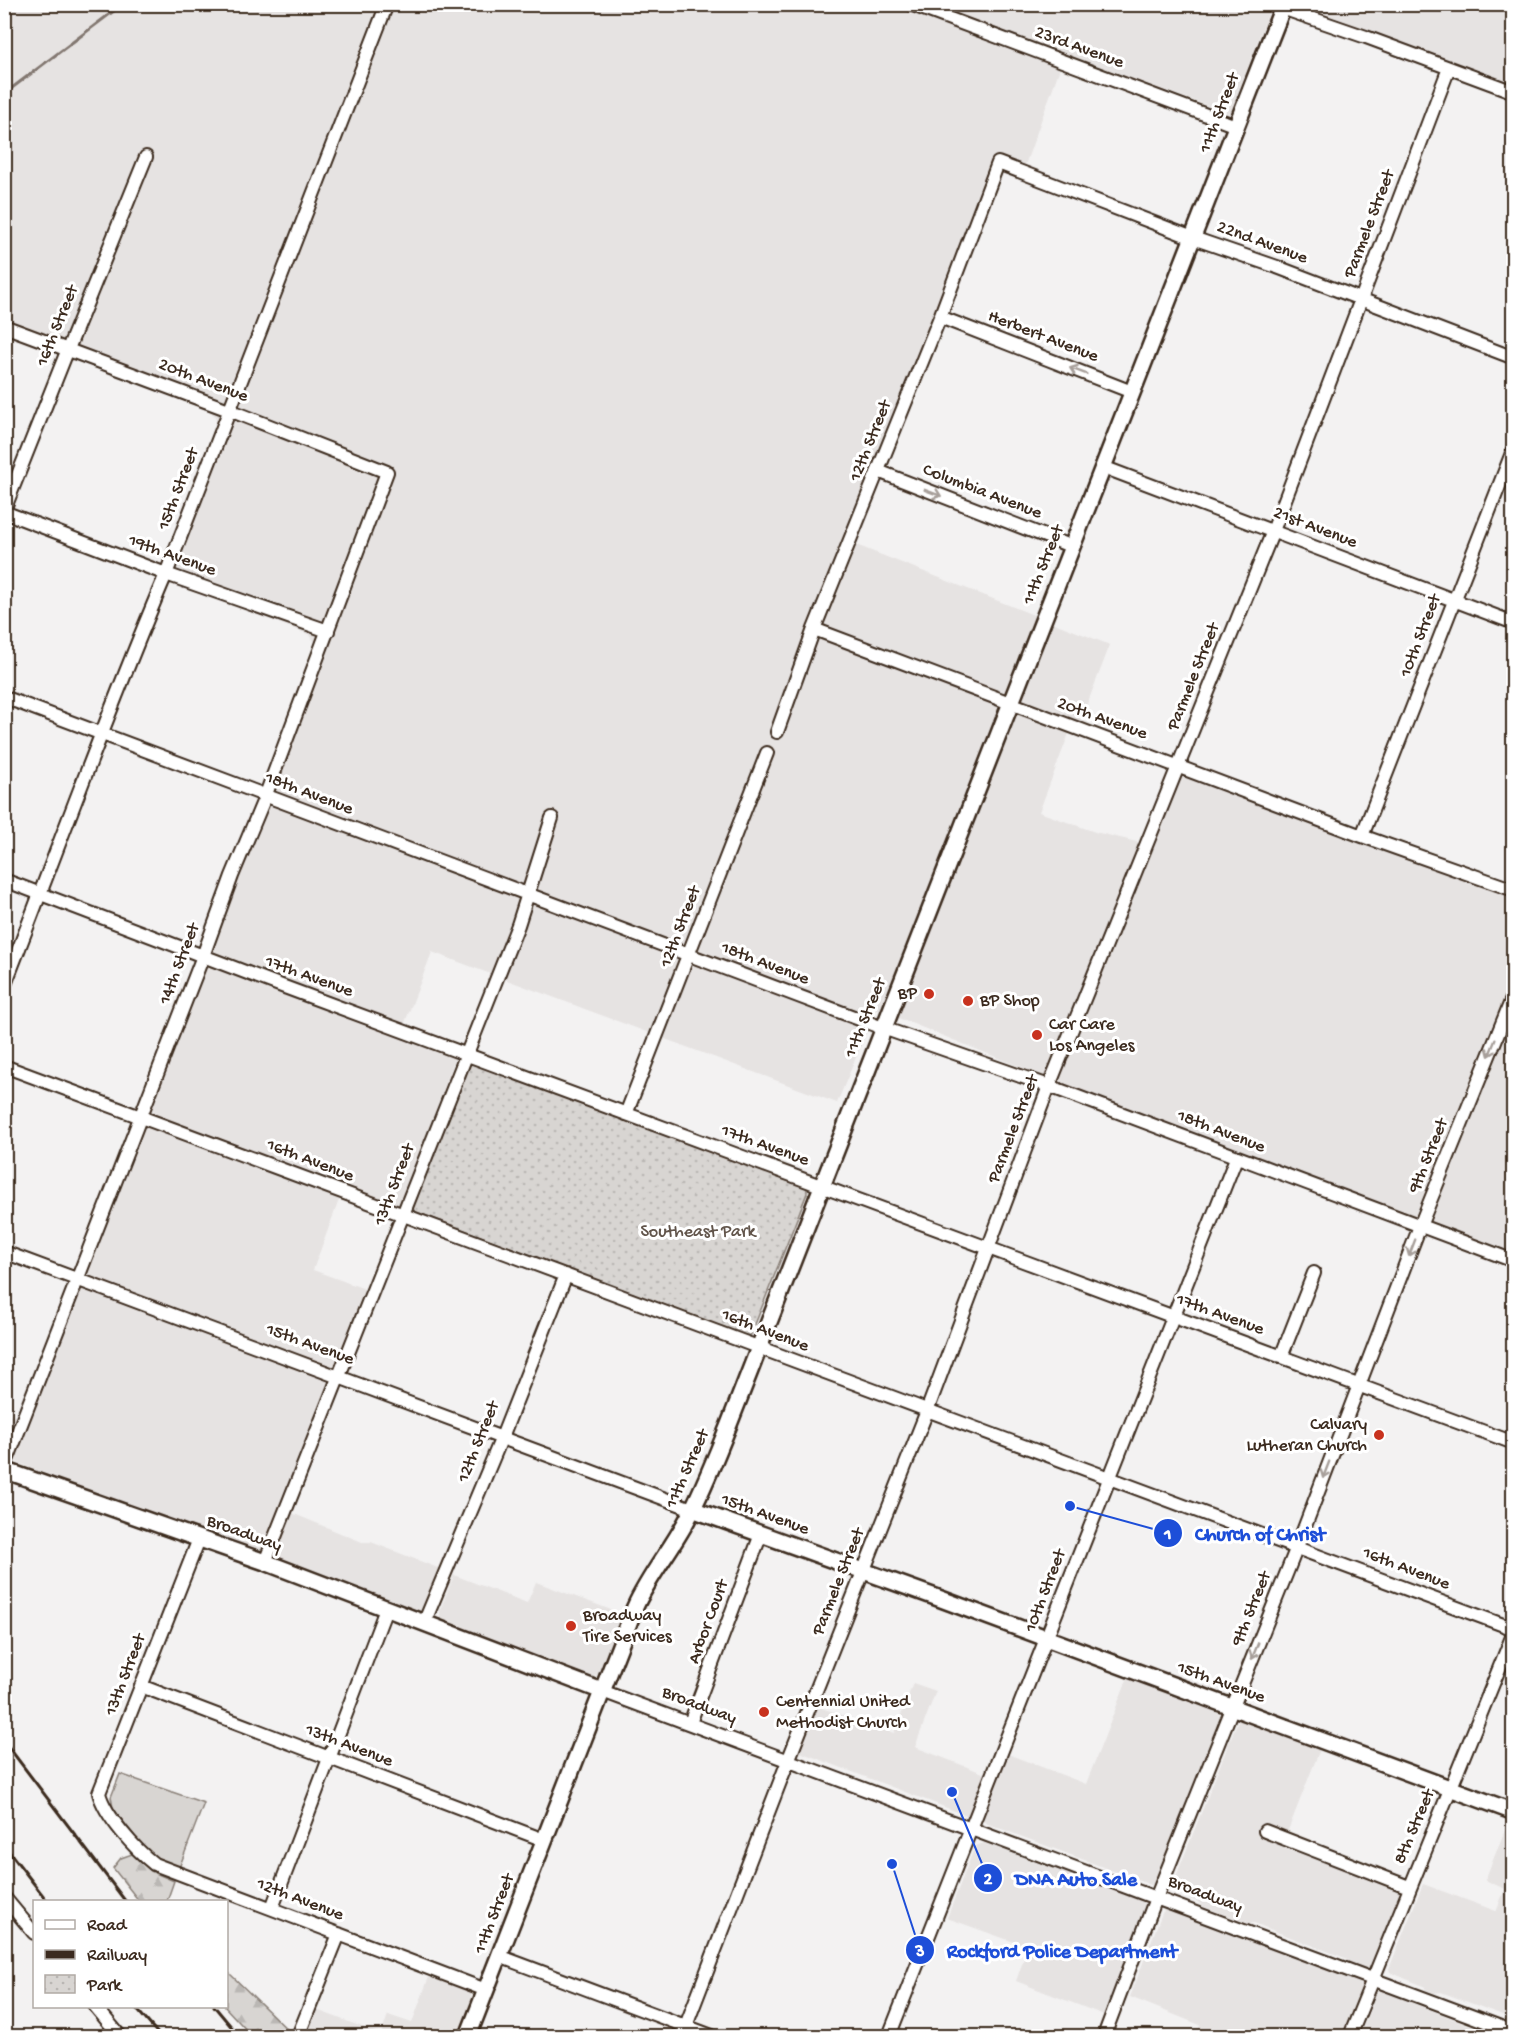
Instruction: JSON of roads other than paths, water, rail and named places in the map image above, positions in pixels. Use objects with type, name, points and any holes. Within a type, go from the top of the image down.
[{"type":"main road","name":"11th Street","points":[[468,2037],[643,1590],[692,1509],[711,1470],[1283,6]]},
{"type":"main road","name":"Broadway","points":[[4,1468],[265,1562],[602,1691]]},
{"type":"main road","name":"15th Avenue","points":[[692,1509],[1514,1812]]},
{"type":"street","name":"15th Street","points":[[4,987],[41,894],[69,814],[166,574],[387,4]]},
{"type":"street","name":"23rd Avenue","points":[[910,4],[1236,126]]},
{"type":"street","points":[[1283,6],[1514,92]]},
{"type":"street","name":"Parmele Street","points":[[684,2032],[788,1761],[927,1411],[1049,1086],[1273,531],[1449,68]]},
{"type":"street","name":"16th Street","points":[[4,511],[146,157]]},
{"type":"street","name":"22nd Avenue","points":[[998,163],[1514,358]]},
{"type":"street","name":"12th Street","points":[[777,732],[814,629],[940,317],[998,163]]},
{"type":"street","name":"Herbert Avenue","points":[[940,317],[1132,392]]},
{"type":"street","name":"20th Avenue","points":[[4,326],[387,472]]},
{"type":"street","name":"10th Street","points":[[1362,836],[1514,448]]},
{"type":"street","name":"21st Avenue","points":[[1103,467],[1514,623]]},
{"type":"street","name":"Columbia Avenue","points":[[878,471],[1073,547]]},
{"type":"street","name":"14th Street","points":[[4,1468],[232,876],[265,797],[387,472]]},
{"type":"street","name":"19th Avenue","points":[[4,511],[166,574],[328,631]]},
{"type":"street","name":"20th Avenue","points":[[814,629],[1362,836],[1514,890]]},
{"type":"street","name":"18th Avenue","points":[[4,698],[883,1028],[1049,1086],[1514,1261]]},
{"type":"street","name":"12th Street","points":[[627,1114],[767,753]]},
{"type":"street","name":"13th Street","points":[[265,1562],[528,895],[552,818]]},
{"type":"street","name":"17th Avenue","points":[[4,880],[1514,1443]]},
{"type":"street","name":"9th Street","points":[[1104,2037],[1156,1898],[1297,1547],[1420,1226],[1514,994]]},
{"type":"street","name":"16th Avenue","points":[[4,1066],[1297,1547],[1514,1630]]},
{"type":"street","name":"10th Street","points":[[889,2037],[1236,1158]]},
{"type":"street","name":"15th Avenue","points":[[4,1252],[692,1509]]},
{"type":"street","points":[[1281,1357],[1314,1273]]},
{"type":"street","name":"12th Street","points":[[424,1623],[502,1437],[566,1275]]},
{"type":"street","name":"Arbor Court","points":[[690,1723],[761,1534]]},
{"type":"street","name":"13th Street","points":[[115,1823],[99,1793],[199,1539]]},
{"type":"street","points":[[272,1908],[386,1609]]},
{"type":"street","name":"8th Street","points":[[1350,2037],[1514,1630]]},
{"type":"street","name":"13th Avenue","points":[[141,1686],[544,1840]]},
{"type":"street","name":"Broadway","points":[[602,1691],[1514,2032]]},
{"type":"street","name":"12th Avenue","points":[[115,1823],[154,1864],[486,1990]]},
{"type":"street","points":[[1265,1831],[1409,1887]]},
{"type":"street","points":[[5,1898],[33,1932]]},
{"type":"street","points":[[298,2037],[339,1934]]},
{"type":"street","points":[[500,1956],[684,2032],[712,2037]]},
{"type":"street","points":[[96,2008],[120,2037]]},
{"type":"waterway","points":[[4,94],[123,4]]},
{"type":"railway","points":[[4,1741],[124,1900]]},
{"type":"railway","points":[[4,1845],[46,1900]]},
{"type":"railway","points":[[136,2008],[160,2036]]},
{"type":"railway","points":[[216,2008],[239,2036]]},
{"type":"place","name":"BP","points":[[929,994]]},
{"type":"place","name":"BP Shop","points":[[968,1001]]},
{"type":"place","name":"Car Care Los Angeles","points":[[1037,1035]]},
{"type":"place","name":"Calvary Lutheran Church","points":[[1379,1435]]},
{"type":"place","name":"Church of Christ","points":[[1070,1506]]},
{"type":"place","name":"Broadway Tire Services","points":[[571,1626]]},
{"type":"place","name":"Centennial United Methodist Church","points":[[764,1712]]},
{"type":"place","name":"DNA Auto Sale","points":[[952,1792]]},
{"type":"place","name":"Rockford Police Department","points":[[892,1864]]},
{"type":"park label","name":"Southeast Park","points":[[698,1232]]}]
